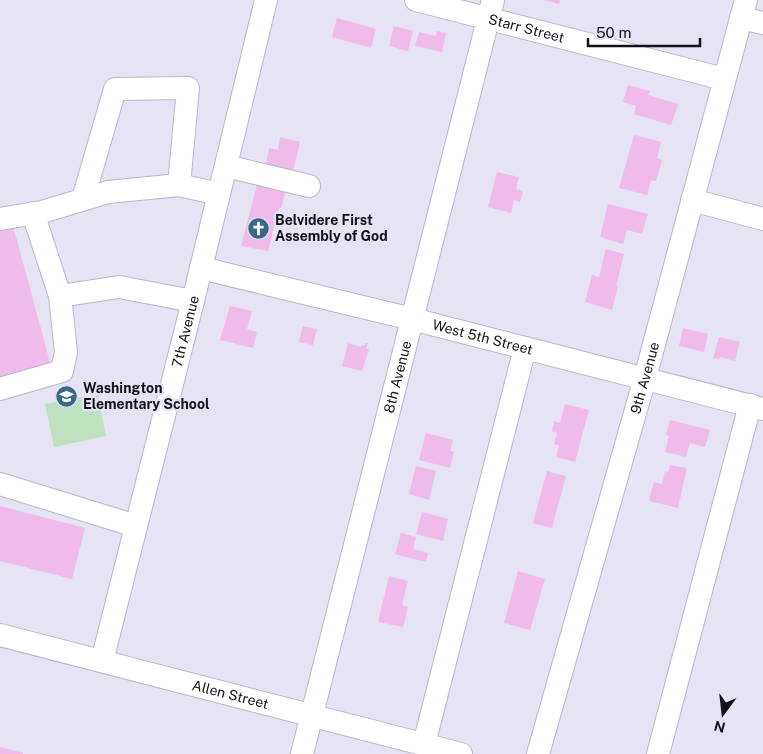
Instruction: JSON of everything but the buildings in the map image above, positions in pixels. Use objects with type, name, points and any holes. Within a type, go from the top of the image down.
[{"type":"street","name":"7th Avenue","points":[[102,661],[220,194],[266,0]]},
{"type":"street","name":"Starr Street","points":[[416,0],[490,10],[724,79]]},
{"type":"street","points":[[743,9],[763,24]]},
{"type":"street","name":"9th Avenue","points":[[538,754],[645,378],[743,9]]},
{"type":"street","name":"8th Avenue","points":[[302,754],[490,10]]},
{"type":"street","points":[[83,199],[115,90],[188,88],[179,185]]},
{"type":"street","points":[[226,166],[309,186]]},
{"type":"street","points":[[0,219],[33,213],[108,192],[179,185],[220,194]]},
{"type":"street","points":[[692,200],[763,220]]},
{"type":"street","points":[[0,389],[62,371],[66,352],[60,296],[33,213]]},
{"type":"street","name":"West 5th Street","points":[[201,268],[288,286],[756,407]]},
{"type":"street","points":[[60,296],[119,287],[193,302]]},
{"type":"street","points":[[424,744],[525,348]]},
{"type":"street","points":[[658,754],[756,407]]},
{"type":"street","points":[[0,484],[136,526]]},
{"type":"street","name":"Allen Street","points":[[0,634],[461,754]]},
{"type":"green space","points":[[98,394],[106,436],[54,447],[45,404]]},
{"type":"place","name":"Belvidere First Assembly of God","points":[[259,228]]},
{"type":"place","name":"Washington Elementary School","points":[[67,396]]}]
